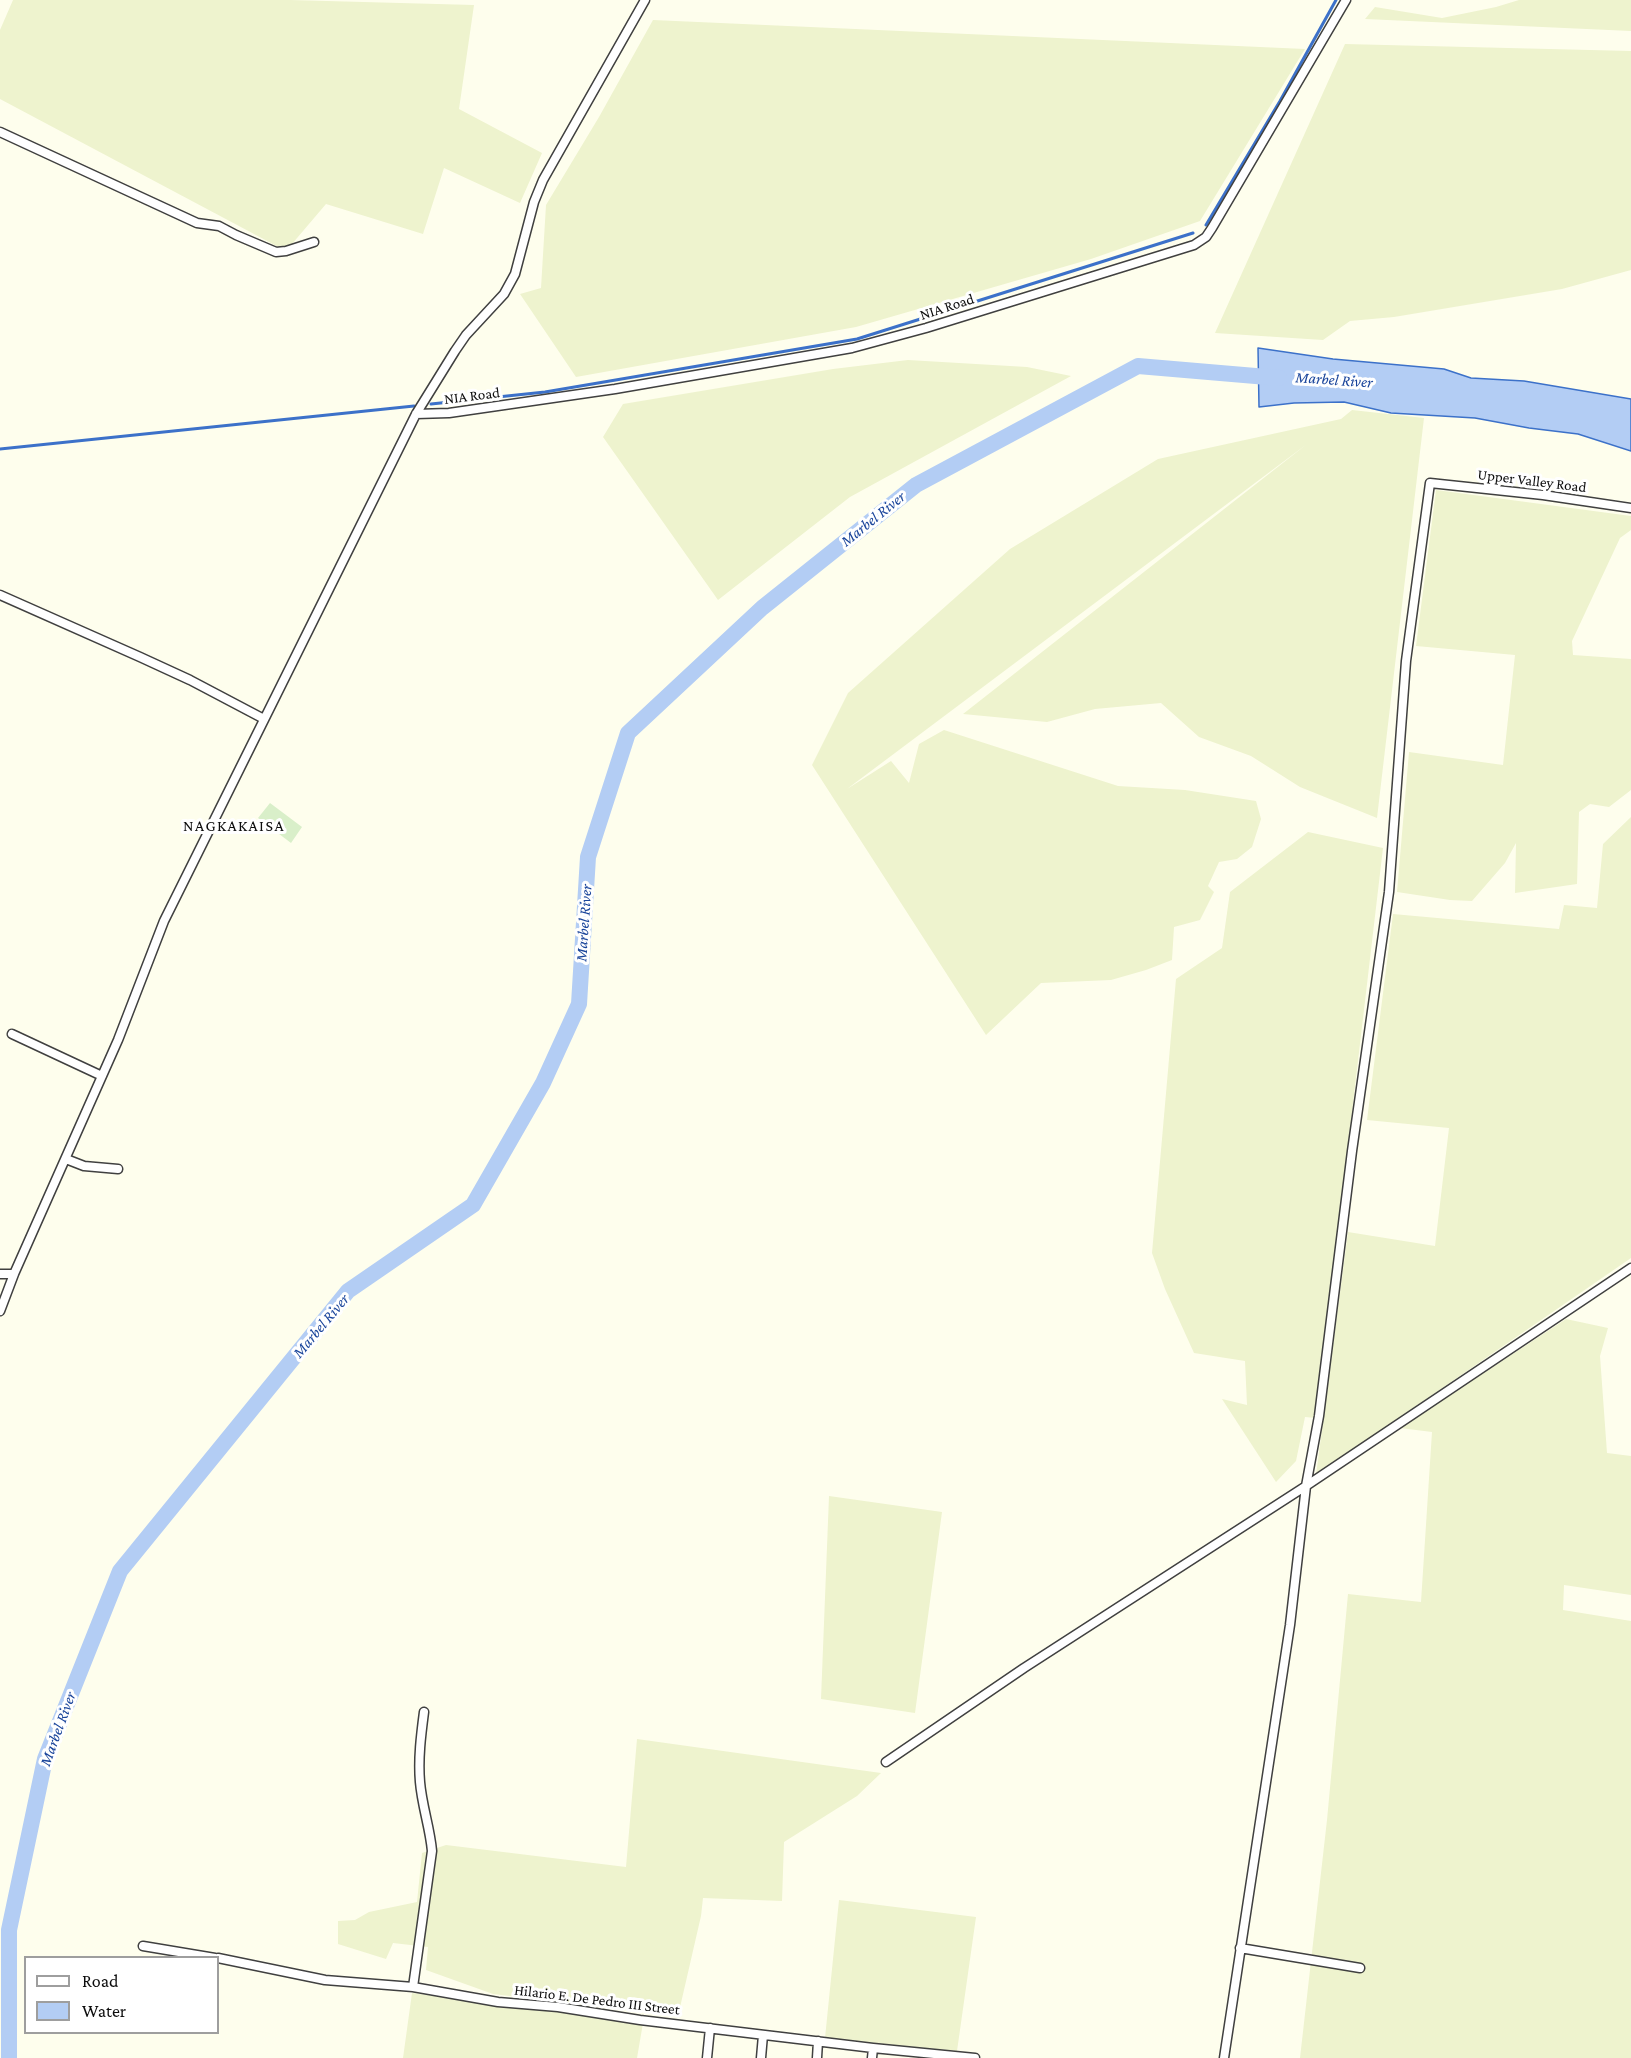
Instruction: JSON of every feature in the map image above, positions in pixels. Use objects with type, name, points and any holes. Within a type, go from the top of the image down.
[{"type":"street","points":[[0,1311],[14,1274],[102,1076],[164,921],[416,414],[461,343],[511,285],[534,202],[543,180],[645,0]]},
{"type":"street","name":"NIA Road","points":[[416,414],[449,413],[615,389],[852,348],[926,328],[1194,244],[1206,237],[1212,228],[1346,0]]},
{"type":"street","points":[[0,132],[197,223],[219,225],[271,250],[286,251],[314,242]]},
{"type":"street","name":"Upper Valley Road","points":[[1306,1486],[1319,1416],[1352,1150],[1389,892],[1407,651],[1430,483],[1543,495],[1631,508]]},
{"type":"street","points":[[0,595],[170,671],[264,719]]},
{"type":"street","points":[[12,1034],[102,1076]]},
{"type":"street","points":[[66,1159],[84,1166],[118,1169]]},
{"type":"street","points":[[886,1762],[1024,1668],[1306,1486],[1631,1268]]},
{"type":"street","points":[[0,1274],[14,1274]]},
{"type":"street","points":[[1224,2058],[1290,1625],[1306,1486]]},
{"type":"street","points":[[413,1987],[432,1851],[431,1833],[424,1813],[420,1782],[424,1712]]},
{"type":"street","name":"Hilario E. De Pedro III Street","points":[[143,1946],[204,1956]]},
{"type":"street","points":[[1240,1948],[1360,1968]]},
{"type":"street","name":"Hilario E. De Pedro III Street","points":[[219,1959],[325,1980],[413,1987],[498,2002],[558,2007],[926,2055],[975,2058]]},
{"type":"street","points":[[707,2058],[710,2028]]},
{"type":"street","points":[[761,2058],[763,2035]]},
{"type":"street","points":[[817,2058],[819,2041]]},
{"type":"street","points":[[872,2058],[873,2048]]},
{"type":"green space","points":[[13,0],[290,0],[474,5],[459,109],[542,153],[520,203],[444,168],[423,234],[326,204],[286,251],[0,99],[0,30]]},
{"type":"green space","points":[[1519,0],[1631,0],[1631,31],[1365,19],[1375,7],[1442,18]]},
{"type":"green space","points":[[653,20],[1305,49],[1200,221],[1091,259],[856,327],[576,377],[520,294],[541,288],[546,205],[599,117]]},
{"type":"green space","points":[[1345,44],[1631,51],[1631,270],[1562,289],[1394,317],[1350,321],[1323,340],[1215,333]]},
{"type":"green space","points":[[908,360],[1027,367],[1071,376],[850,497],[718,600],[603,437],[623,404],[833,369]]},
{"type":"green space","points":[[1352,410],[1424,418],[1377,818],[1300,787],[1251,756],[1199,737],[1161,703],[1095,709],[1047,722],[963,714],[1307,444],[847,789],[891,761],[909,783],[919,744],[944,730],[1118,786],[1185,790],[1256,801],[1261,819],[1252,847],[1237,859],[1219,862],[1208,886],[1214,892],[1200,920],[1174,927],[1172,960],[1111,980],[1041,983],[986,1035],[812,765],[848,693],[1010,549],[1158,459],[1341,419]]},
{"type":"green space","points":[[1436,490],[1631,516],[1631,530],[1620,538],[1572,641],[1573,655],[1631,659],[1631,790],[1609,807],[1590,804],[1579,812],[1577,884],[1515,893],[1516,843],[1505,863],[1472,901],[1397,892],[1409,752],[1503,765],[1515,655],[1416,646]]},
{"type":"green space","points":[[270,803],[302,827],[291,843],[258,818]]},
{"type":"green space","points":[[1631,817],[1631,1258],[1316,1475],[1348,1232],[1435,1246],[1449,1128],[1367,1120],[1393,914],[1559,929],[1564,905],[1597,908],[1603,844]]},
{"type":"green space","points":[[1308,832],[1383,848],[1316,1418],[1305,1417],[1296,1461],[1276,1482],[1222,1399],[1247,1405],[1245,1361],[1194,1353],[1165,1289],[1152,1253],[1176,979],[1222,948],[1230,892]]},
{"type":"green space","points":[[1566,1319],[1608,1328],[1600,1356],[1607,1453],[1631,1456],[1631,1595],[1564,1585],[1563,1610],[1631,1621],[1631,2058],[1300,2058],[1327,1820],[1348,1594],[1421,1602],[1432,1432],[1400,1428]]},
{"type":"green space","points":[[829,1496],[942,1512],[915,1713],[821,1699]]},
{"type":"green space","points":[[637,1739],[881,1773],[857,1796],[784,1842],[782,1901],[703,1898],[678,2016],[493,1994],[426,1970],[428,1947],[393,1943],[386,1959],[338,1944],[338,1921],[355,1920],[369,1912],[417,1902],[422,1853],[446,1845],[626,1867]]},
{"type":"green space","points":[[839,1900],[976,1917],[957,2051],[825,2038]]},
{"type":"green space","points":[[412,1993],[643,2023],[637,2058],[403,2058]]},
{"type":"water","points":[[1258,348],[1333,359],[1444,369],[1471,378],[1524,381],[1631,399],[1631,451],[1578,434],[1475,418],[1391,413],[1344,402],[1294,403],[1259,407]]},
{"type":"waterway","points":[[1206,225],[1280,101],[1336,0]]},
{"type":"waterway","points":[[431,404],[545,392],[857,339],[1193,233]]},
{"type":"waterway","name":"Marbel River","points":[[9,2058],[9,1930],[45,1759],[120,1571],[348,1291],[473,1205],[543,1083],[579,1004],[588,857],[628,733],[762,608],[916,485],[1138,366],[1279,378]]},
{"type":"waterway","points":[[0,449],[414,406]]},
{"type":"district","name":"NAGKAKAISA","points":[[234,826]]}]
